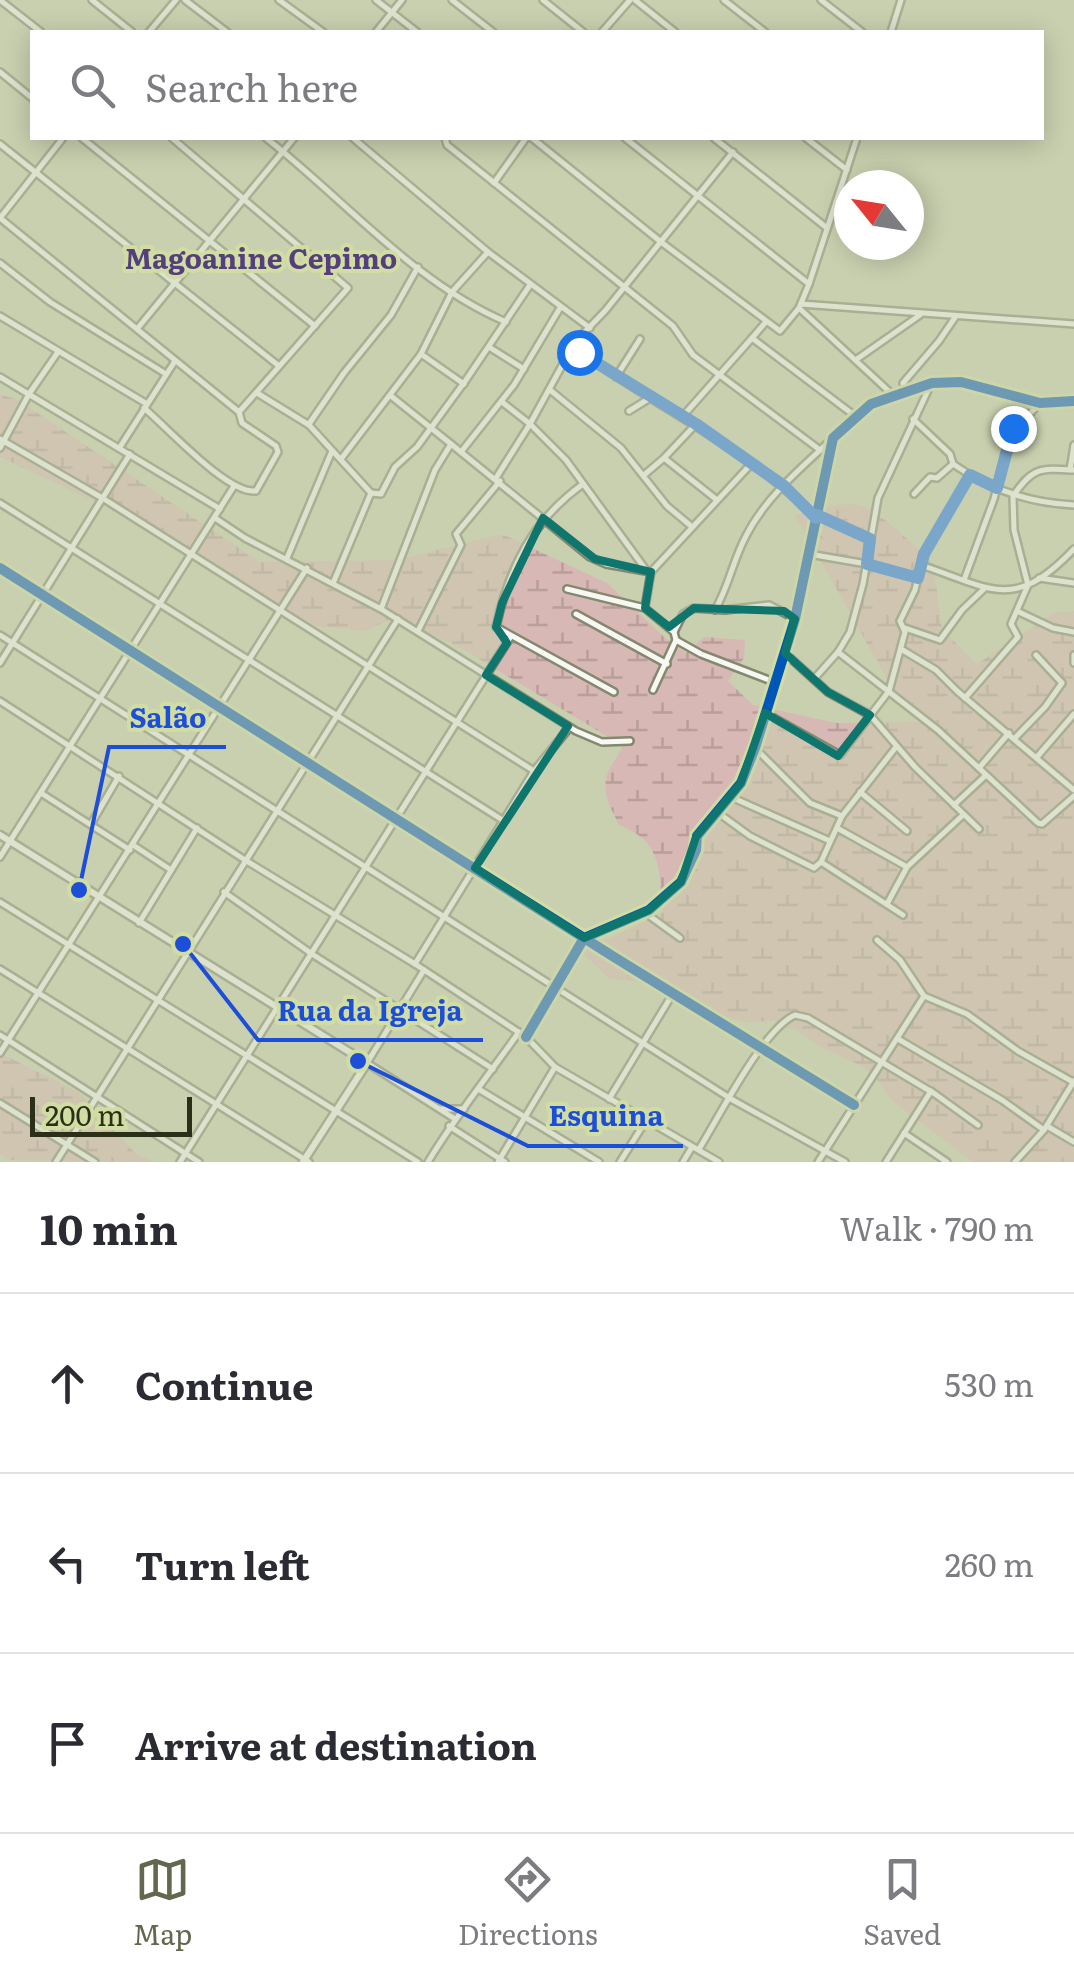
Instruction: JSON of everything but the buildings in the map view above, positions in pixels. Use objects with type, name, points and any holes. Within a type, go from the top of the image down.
[{"type":"street","points":[[0,0],[38,30]]},
{"type":"street","points":[[92,0],[130,30]]},
{"type":"street","points":[[151,30],[176,0]]},
{"type":"street","points":[[185,0],[224,30]]},
{"type":"street","points":[[279,0],[320,30]]},
{"type":"street","points":[[376,0],[414,30]]},
{"type":"street","points":[[378,30],[402,0]]},
{"type":"street","points":[[452,0],[490,30]]},
{"type":"street","points":[[542,0],[580,30]]},
{"type":"street","points":[[604,30],[632,0],[671,30]]},
{"type":"street","points":[[724,0],[762,30]]},
{"type":"street","points":[[820,0],[859,30]]},
{"type":"street","points":[[892,30],[901,0]]},
{"type":"street","points":[[0,72],[30,96]]},
{"type":"street","points":[[0,316],[146,406],[234,486],[256,491],[279,448],[242,423],[239,412],[0,218],[61,140]]},
{"type":"street","points":[[84,140],[315,326]]},
{"type":"street","points":[[174,140],[347,286],[344,295],[239,412]]},
{"type":"street","points":[[269,140],[418,266],[476,309],[506,322]]},
{"type":"street","points":[[137,329],[292,140]]},
{"type":"street","points":[[355,140],[488,252],[590,328]]},
{"type":"street","points":[[445,140],[673,326],[688,352],[820,450]]},
{"type":"street","points":[[494,182],[527,140]]},
{"type":"street","points":[[532,140],[780,331],[800,306],[834,208]]},
{"type":"street","points":[[627,140],[809,284]]},
{"type":"street","points":[[717,140],[827,228]]},
{"type":"street","points":[[809,140],[847,170],[856,140]]},
{"type":"street","points":[[0,144],[279,366]]},
{"type":"street","points":[[418,631],[461,545],[456,534],[498,480],[572,347],[733,152]]},
{"type":"street","points":[[341,460],[422,354],[452,292],[488,252]]},
{"type":"street","points":[[0,263],[50,302],[166,374]]},
{"type":"street","points":[[309,424],[391,314],[418,266]]},
{"type":"street","points":[[257,393],[309,424],[372,493],[381,494],[395,467],[406,460],[464,384],[530,285]]},
{"type":"street","points":[[800,306],[1074,324]]},
{"type":"street","points":[[800,306],[894,396]]},
{"type":"street","points":[[462,452],[502,402],[560,308]]},
{"type":"street","points":[[856,359],[922,313]]},
{"type":"street","points":[[904,392],[903,383],[956,316]]},
{"type":"street","points":[[683,416],[765,323]]},
{"type":"street","points":[[752,338],[855,416]]},
{"type":"street","points":[[616,377],[640,339]]},
{"type":"street","points":[[489,347],[524,369]]},
{"type":"street","points":[[572,347],[696,424],[784,486],[817,516],[870,539]]},
{"type":"street","points":[[58,351],[1,443],[104,498],[534,771]]},
{"type":"street","points":[[422,354],[464,384]]},
{"type":"street","points":[[120,447],[175,361]]},
{"type":"street","points":[[0,377],[220,509]]},
{"type":"street","points":[[715,610],[730,582],[747,533],[784,486],[871,404],[932,383],[961,382],[1040,403],[1074,401]]},
{"type":"street","points":[[814,679],[850,632],[878,498],[932,383]]},
{"type":"street","points":[[550,390],[606,434],[674,514],[692,527]]},
{"type":"street","points":[[391,396],[595,560],[648,572]]},
{"type":"street","points":[[628,411],[650,398]]},
{"type":"street","points":[[502,402],[558,451],[648,572]]},
{"type":"street","points":[[964,580],[997,488],[1013,428],[1040,403]]},
{"type":"street","points":[[913,419],[950,454],[953,464],[970,475],[1012,496],[1074,505]]},
{"type":"street","points":[[644,475],[696,424]]},
{"type":"street","points":[[526,1037],[584,938],[666,898],[681,882],[696,850],[697,836],[731,797],[755,748],[795,619],[833,438]]},
{"type":"street","points":[[381,608],[435,470],[452,444]]},
{"type":"street","points":[[965,698],[1018,637],[1011,624],[1028,585],[1014,530],[1012,496],[1040,468],[1072,470],[1074,446]]},
{"type":"street","points":[[287,558],[333,450]]},
{"type":"street","points":[[0,664],[130,454]]},
{"type":"street","points":[[664,458],[717,500]]},
{"type":"street","points":[[645,608],[648,572],[752,463]]},
{"type":"street","points":[[914,494],[930,477],[938,478],[953,464]]},
{"type":"street","points":[[970,475],[924,554],[900,621],[905,628],[940,640],[985,588]]},
{"type":"street","points":[[583,484],[557,502],[527,542],[497,623],[498,629],[614,692]]},
{"type":"street","points":[[0,858],[234,486]]},
{"type":"street","points":[[334,582],[372,493]]},
{"type":"street","points":[[0,503],[504,821]]},
{"type":"street","points":[[215,518],[381,608],[569,727],[602,742],[630,740]]},
{"type":"street","points":[[921,565],[1004,592],[1028,585],[1074,549]]},
{"type":"street","points":[[809,554],[918,578]]},
{"type":"street","points":[[0,568],[854,1105]]},
{"type":"street","points":[[0,1052],[307,568]]},
{"type":"street","points":[[1039,578],[1074,583]]},
{"type":"street","points":[[568,588],[645,608],[701,654],[774,682]]},
{"type":"street","points":[[653,690],[688,610],[769,605],[795,619]]},
{"type":"street","points":[[1018,612],[1053,628],[1074,632]]},
{"type":"street","points":[[576,614],[667,664]]},
{"type":"street","points":[[56,1162],[398,620]]},
{"type":"street","points":[[766,713],[838,756],[889,691],[905,628]]},
{"type":"street","points":[[0,635],[731,1099],[845,1162]]},
{"type":"street","points":[[180,1162],[512,636]]},
{"type":"street","points":[[838,652],[979,768],[1039,824],[1074,793],[936,670],[900,649]]},
{"type":"street","points":[[784,653],[834,697],[870,715],[979,828]]},
{"type":"street","points":[[979,768],[1044,707],[1062,683],[1036,655]]},
{"type":"street","points":[[1074,655],[1074,663]]},
{"type":"street","points":[[0,702],[415,964],[526,1037],[555,1067],[719,1162]]},
{"type":"street","points":[[1037,757],[1074,714]]},
{"type":"street","points":[[415,964],[534,771],[569,727]]},
{"type":"street","points":[[717,812],[750,836],[810,868],[821,862],[842,816],[896,746]]},
{"type":"street","points":[[755,748],[810,803],[842,816]]},
{"type":"street","points":[[91,824],[119,776]]},
{"type":"street","points":[[954,805],[986,776]]},
{"type":"street","points":[[860,792],[907,831]]},
{"type":"street","points":[[40,793],[171,870]]},
{"type":"street","points":[[731,797],[830,842]]},
{"type":"street","points":[[887,904],[907,867],[963,815]]},
{"type":"street","points":[[139,923],[197,828]]},
{"type":"street","points":[[836,828],[907,867]]},
{"type":"street","points":[[0,835],[455,1120]]},
{"type":"street","points":[[821,862],[903,915]]},
{"type":"street","points":[[224,892],[312,954],[493,1070]]},
{"type":"street","points":[[0,902],[418,1162]]},
{"type":"street","points":[[644,912],[680,938]]},
{"type":"street","points":[[877,940],[900,960],[924,996],[968,1014],[1018,1051],[1074,1081],[1046,1128],[1014,1162]]},
{"type":"street","points":[[0,969],[306,1161],[424,970]]},
{"type":"street","points":[[608,1099],[672,994]]},
{"type":"street","points":[[818,1162],[924,996]]},
{"type":"street","points":[[684,1162],[731,1099],[761,1049],[780,1024],[795,1015],[808,1018],[930,1091],[978,1125]]},
{"type":"street","points":[[428,1162],[518,1032]]},
{"type":"street","points":[[0,1035],[200,1162]]},
{"type":"street","points":[[898,1040],[1074,1142]]},
{"type":"street","points":[[450,1126],[501,1161],[555,1067]]},
{"type":"street","points":[[480,1090],[600,1162]]},
{"type":"street","points":[[886,1162],[930,1091]]},
{"type":"street","points":[[0,1104],[95,1162]]},
{"type":"street","points":[[438,1110],[464,1109]]},
{"type":"street","points":[[620,1162],[646,1122]]},
{"type":"street","points":[[904,1132],[947,1162]]},
{"type":"highlighted area","points":[[543,518],[595,559],[651,572],[645,608],[669,627],[694,608],[784,611],[795,619],[785,653],[828,692],[870,715],[838,756],[765,713],[741,783],[696,837],[681,882],[649,910],[584,938],[475,868],[568,726],[486,675],[507,643],[496,627],[502,603]]},
{"type":"green space","points":[[0,394],[18,400],[260,562],[398,560],[502,534],[607,583],[686,653],[704,637],[745,640],[744,658],[728,681],[753,705],[837,723],[918,722],[884,674],[795,515],[850,504],[866,507],[886,521],[933,563],[942,629],[977,664],[1054,613],[1074,611],[1074,1162],[973,1162],[892,1101],[864,1067],[822,1048],[794,1028],[781,1029],[774,1021],[745,1022],[714,1014],[655,983],[610,979],[581,952],[662,913],[659,872],[651,849],[619,825],[607,797],[607,775],[626,738],[608,737],[466,651],[395,617],[366,631],[315,626],[107,507],[0,457]]},
{"type":"green space","points":[[0,1053],[80,1093],[137,1155],[155,1162],[8,1160],[0,1154]]},
{"type":"cycle path","points":[[526,1037],[584,938],[649,910],[681,882],[696,850],[697,836],[741,783],[795,619],[833,438],[871,404],[932,383],[961,382],[1040,403],[1074,401]]},
{"type":"cycle path","points":[[0,568],[854,1105]]},
{"type":"place","name":"Salão","points":[[79,890]]},
{"type":"place","name":"Rua da Igreja","points":[[183,944]]},
{"type":"place","name":"Esquina","points":[[358,1061]]},
{"type":"district","name":"Magoanine Cepimo","points":[[261,257]]},
{"type":"route","points":[[579,352],[696,424],[784,486],[816,518],[817,515],[831,520],[870,539],[867,564],[918,578],[924,554],[970,475],[997,488],[1013,428]]}]
